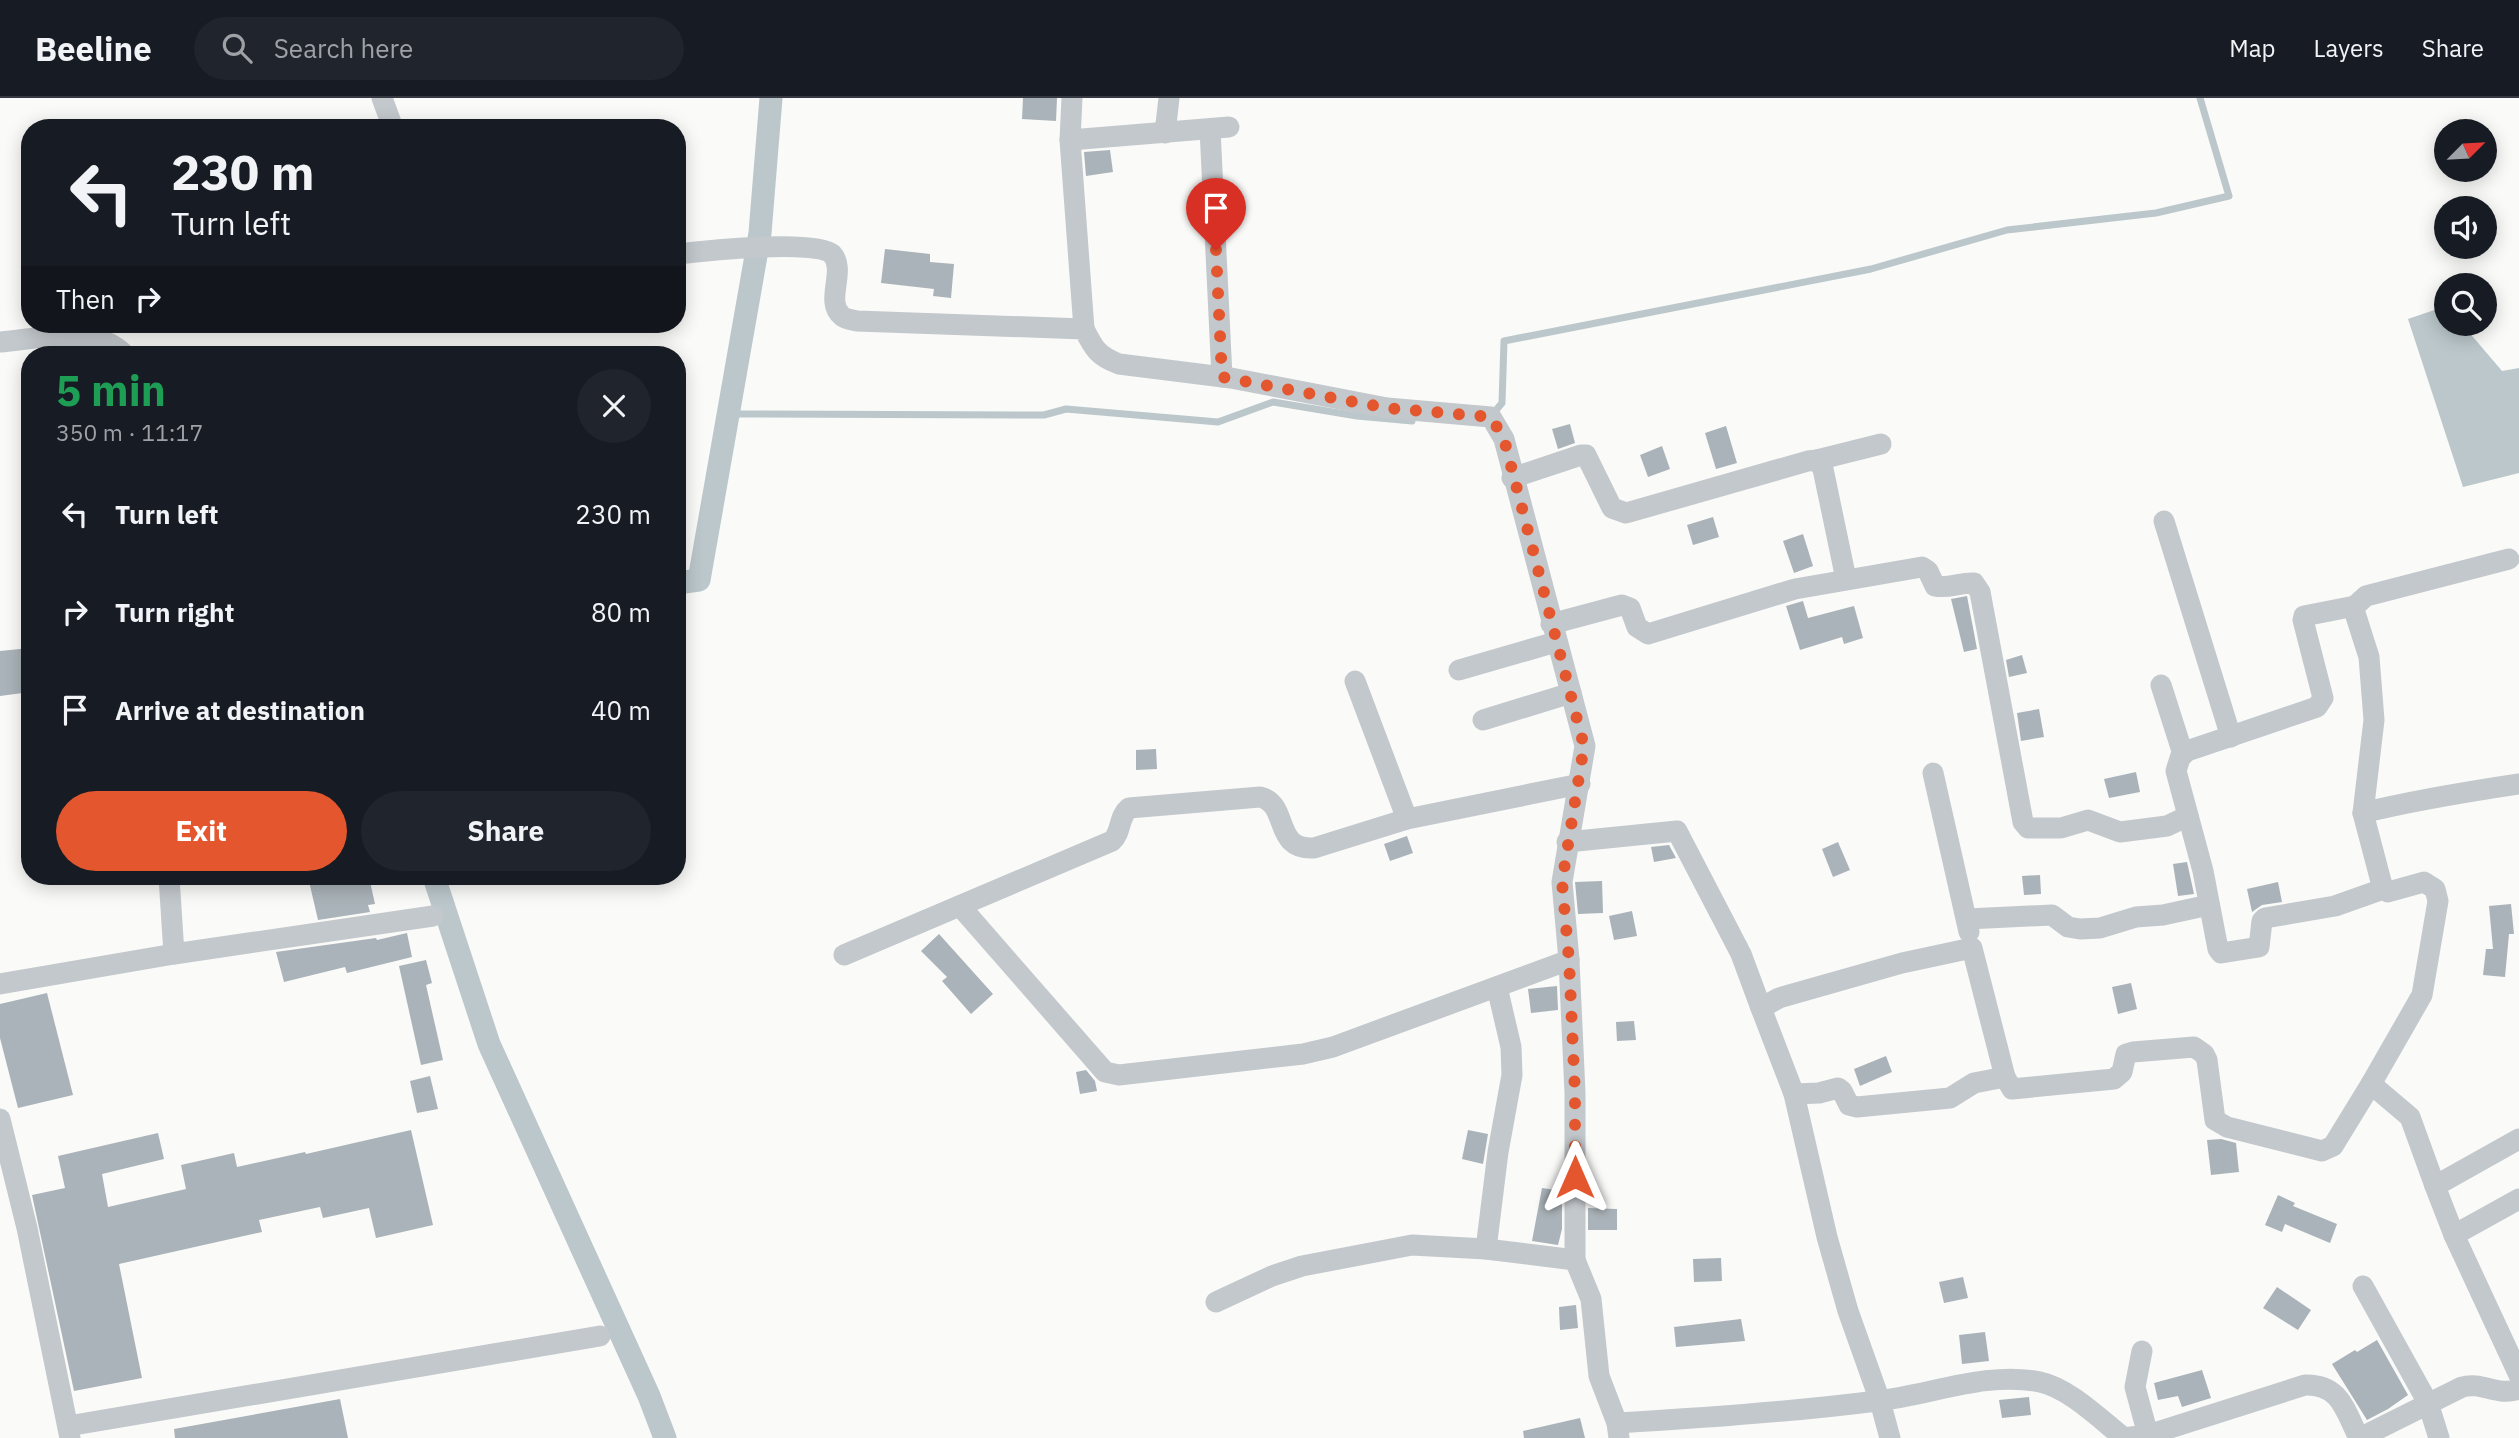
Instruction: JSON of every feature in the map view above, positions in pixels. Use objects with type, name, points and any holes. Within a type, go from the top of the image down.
[{"type":"street","points":[[382,98],[390,119]]},
{"type":"street","points":[[1072,98],[1070,140],[1084,329],[1102,358],[1119,364],[1222,377],[1387,408],[1491,417],[1504,439],[1584,746],[1580,784],[1567,842],[1562,882],[1569,960],[1575,1093],[1575,1260],[1591,1299],[1600,1376],[1618,1431],[1703,1419],[1880,1401],[1988,1381],[2016,1379],[2042,1382],[2055,1387],[2090,1410],[2123,1438],[2148,1435],[2305,1385],[2319,1385],[2337,1395],[2360,1438],[2470,1385],[2497,1392],[2519,1389]]},
{"type":"street","points":[[1165,133],[1168,98]]},
{"type":"street","points":[[1070,140],[1220,128],[1222,377]]},
{"type":"street","points":[[686,253],[746,247],[813,248],[827,251],[834,256],[837,266],[836,309],[842,317],[857,321],[1084,329]]},
{"type":"street","points":[[0,342],[82,335],[116,346]]},
{"type":"street","points":[[1512,478],[1581,454],[1587,455],[1612,508],[1626,513],[1808,461],[1881,444]]},
{"type":"street","points":[[1817,460],[1823,469],[1846,579]]},
{"type":"street","points":[[2164,521],[2231,737]]},
{"type":"street","points":[[2183,754],[2317,707],[2323,698],[2304,616],[2355,606],[2366,596],[2509,559]]},
{"type":"street","points":[[1459,670],[1622,605],[1630,608],[1637,627],[1648,634],[1795,589],[1922,567],[1928,571],[1935,586],[1969,582],[1978,587],[2023,822],[2028,828],[2061,828],[2088,820],[2119,832],[2167,826],[2188,816]]},
{"type":"street","points":[[2355,606],[2369,657],[2374,720],[2364,813],[2383,890]]},
{"type":"street","points":[[1355,681],[1407,819]]},
{"type":"street","points":[[1933,773],[1972,948],[2008,1085],[2017,1090],[2114,1079],[2122,1072],[2126,1054],[2194,1047],[2204,1054],[2207,1060],[2215,1120],[2227,1127],[2322,1151],[2333,1146],[2422,995],[2438,901],[2435,888],[2424,882],[2388,892],[2383,890],[2334,906],[2265,918],[2262,921],[2259,947],[2226,954],[2217,949],[2176,771],[2183,754],[2161,685]]},
{"type":"street","points":[[1483,720],[1572,693]]},
{"type":"street","points":[[844,955],[1112,841],[1116,838],[1123,813],[1129,808],[1260,797],[1273,804],[1287,838],[1301,849],[1314,848],[1407,819],[1580,784]]},
{"type":"street","points":[[2364,813],[2411,801],[2424,802],[2458,792],[2519,784]]},
{"type":"street","points":[[1567,842],[1678,831],[1741,954],[1794,1094],[1830,1250],[1890,1438]]},
{"type":"street","points":[[170,885],[174,954]]},
{"type":"street","points":[[1967,919],[2052,915],[2068,927],[2080,929],[2209,905]]},
{"type":"street","points":[[960,906],[1105,1072],[1110,1074],[1131,1074],[1303,1054],[1333,1047],[1569,960]]},
{"type":"street","points":[[0,984],[174,954],[433,915]]},
{"type":"street","points":[[1761,1009],[1793,994],[1902,963],[1972,948]]},
{"type":"street","points":[[1486,1250],[1498,1152],[1512,1075],[1511,1047],[1497,986]]},
{"type":"street","points":[[1794,1094],[1819,1093],[1838,1088],[1849,1105],[1857,1107],[1950,1098],[1975,1083],[2005,1077]]},
{"type":"street","points":[[2371,1084],[2410,1117],[2454,1235],[2519,1375]]},
{"type":"street","points":[[0,1119],[27,1228],[69,1432],[600,1336]]},
{"type":"street","points":[[2435,1186],[2519,1139]]},
{"type":"street","points":[[2454,1235],[2519,1199]]},
{"type":"street","points":[[1216,1302],[1272,1276],[1301,1266],[1374,1251],[1424,1245],[1575,1260]]},
{"type":"street","points":[[2363,1286],[2428,1403],[2439,1438]]},
{"type":"street","points":[[2142,1351],[2135,1387],[2148,1435]]},
{"type":"shaded area","points":[[2434,310],[2434,336],[2472,336],[2502,371],[2519,368],[2519,473],[2463,487],[2408,319]]},
{"type":"building","points":[[1023,98],[1057,98],[1056,121],[1022,119]]},
{"type":"building","points":[[1110,150],[1113,172],[1086,176],[1084,152]]},
{"type":"building","points":[[885,249],[930,254],[930,262],[954,264],[951,298],[933,296],[934,289],[881,283]]},
{"type":"building","points":[[1570,424],[1575,443],[1558,449],[1552,429]]},
{"type":"building","points":[[1726,426],[1737,463],[1716,469],[1705,433]]},
{"type":"building","points":[[1662,446],[1670,469],[1648,477],[1640,455]]},
{"type":"building","points":[[1713,517],[1719,537],[1693,545],[1687,525]]},
{"type":"building","points":[[1803,534],[1813,566],[1794,573],[1783,541]]},
{"type":"building","points":[[1967,596],[1977,649],[1964,652],[1951,599]]},
{"type":"building","points":[[1803,601],[1808,618],[1854,606],[1863,638],[1844,644],[1842,637],[1800,650],[1786,606]]},
{"type":"building","points":[[21,649],[21,693],[0,696],[0,651]]},
{"type":"building","points":[[2022,655],[2027,673],[2009,677],[2006,660]]},
{"type":"building","points":[[2039,709],[2044,737],[2021,741],[2017,713]]},
{"type":"building","points":[[1156,749],[1157,769],[1136,770],[1136,750]]},
{"type":"building","points":[[2136,772],[2140,792],[2109,798],[2104,779]]},
{"type":"building","points":[[1407,836],[1413,853],[1390,861],[1384,844]]},
{"type":"building","points":[[1838,842],[1850,870],[1833,877],[1822,849]]},
{"type":"building","points":[[1669,845],[1676,858],[1654,862],[1651,847]]},
{"type":"building","points":[[2187,862],[2194,894],[2178,896],[2173,864]]},
{"type":"building","points":[[2040,875],[2041,894],[2024,895],[2022,876]]},
{"type":"building","points":[[1602,881],[1603,913],[1578,914],[1575,882]]},
{"type":"building","points":[[2278,882],[2282,902],[2262,905],[2252,912],[2247,889]]},
{"type":"building","points":[[310,885],[371,885],[375,904],[368,905],[370,912],[318,920]]},
{"type":"building","points":[[2511,904],[2514,934],[2509,934],[2505,977],[2483,975],[2486,949],[2493,949],[2489,906]]},
{"type":"building","points":[[1632,911],[1637,936],[1614,940],[1609,916]]},
{"type":"building","points":[[407,933],[412,957],[347,973],[345,967],[284,982],[276,952],[376,938],[377,940]]},
{"type":"building","points":[[939,934],[993,994],[971,1014],[942,981],[947,977],[921,951]]},
{"type":"building","points":[[426,960],[432,983],[426,985],[443,1060],[421,1065],[399,966]]},
{"type":"building","points":[[2131,983],[2137,1009],[2118,1014],[2112,987]]},
{"type":"building","points":[[1557,986],[1558,1010],[1531,1013],[1528,989]]},
{"type":"building","points":[[47,993],[73,1095],[18,1108],[0,1038],[0,1004]]},
{"type":"building","points":[[1634,1021],[1636,1040],[1617,1041],[1616,1022]]},
{"type":"building","points":[[1886,1056],[1892,1072],[1860,1086],[1854,1069]]},
{"type":"building","points":[[1086,1070],[1095,1081],[1097,1091],[1080,1094],[1076,1072]]},
{"type":"building","points":[[430,1076],[438,1109],[417,1113],[410,1081]]},
{"type":"building","points":[[411,1130],[433,1225],[376,1238],[369,1208],[323,1218],[320,1207],[259,1220],[262,1232],[119,1264],[142,1378],[74,1391],[32,1195],[65,1188],[58,1156],[158,1133],[164,1159],[102,1174],[108,1207],[186,1189],[181,1165],[234,1153],[237,1167]]},
{"type":"building","points":[[1468,1130],[1488,1134],[1483,1164],[1462,1159]]},
{"type":"building","points":[[2221,1139],[2236,1143],[2239,1172],[2211,1175],[2207,1140]]},
{"type":"building","points":[[1542,1188],[1562,1191],[1562,1229],[1558,1245],[1532,1241]]},
{"type":"building","points":[[2278,1195],[2295,1203],[2293,1206],[2337,1224],[2330,1243],[2285,1224],[2282,1232],[2265,1225]]},
{"type":"building","points":[[1588,1208],[1617,1209],[1617,1230],[1588,1230]]},
{"type":"building","points":[[1721,1258],[1722,1281],[1694,1282],[1693,1259]]},
{"type":"building","points":[[1963,1277],[1968,1298],[1944,1303],[1939,1282]]},
{"type":"building","points":[[2277,1287],[2311,1310],[2298,1330],[2263,1308]]},
{"type":"building","points":[[1576,1305],[1578,1328],[1560,1330],[1559,1307]]},
{"type":"building","points":[[1741,1319],[1745,1341],[1676,1347],[1674,1327]]},
{"type":"building","points":[[1985,1332],[1989,1361],[1962,1364],[1959,1335]]},
{"type":"building","points":[[2377,1340],[2408,1395],[2367,1420],[2332,1364]]},
{"type":"building","points":[[2202,1370],[2211,1398],[2182,1407],[2178,1396],[2158,1400],[2154,1383]]},
{"type":"building","points":[[2029,1397],[2031,1415],[2002,1418],[1999,1400]]},
{"type":"building","points":[[340,1399],[348,1438],[175,1438],[174,1429]]},
{"type":"building","points":[[1580,1418],[1585,1438],[1524,1438],[1523,1431]]},
{"type":"waterway","points":[[686,582],[699,580],[760,233],[771,98]]},
{"type":"waterway","points":[[1492,415],[1502,403],[1504,341],[1871,269],[2007,230],[2156,213],[2229,196],[2200,98]]},
{"type":"waterway","points":[[728,414],[1044,415],[1066,409],[1218,422],[1273,402],[1357,416],[1412,421]]},
{"type":"waterway","points":[[437,885],[489,1044],[649,1396],[665,1438]]},
{"type":"route","points":[[1216,250],[1222,377],[1387,408],[1491,417],[1504,439],[1584,746],[1580,784],[1567,842],[1562,882],[1569,960],[1575,1093],[1575,1177]]}]
